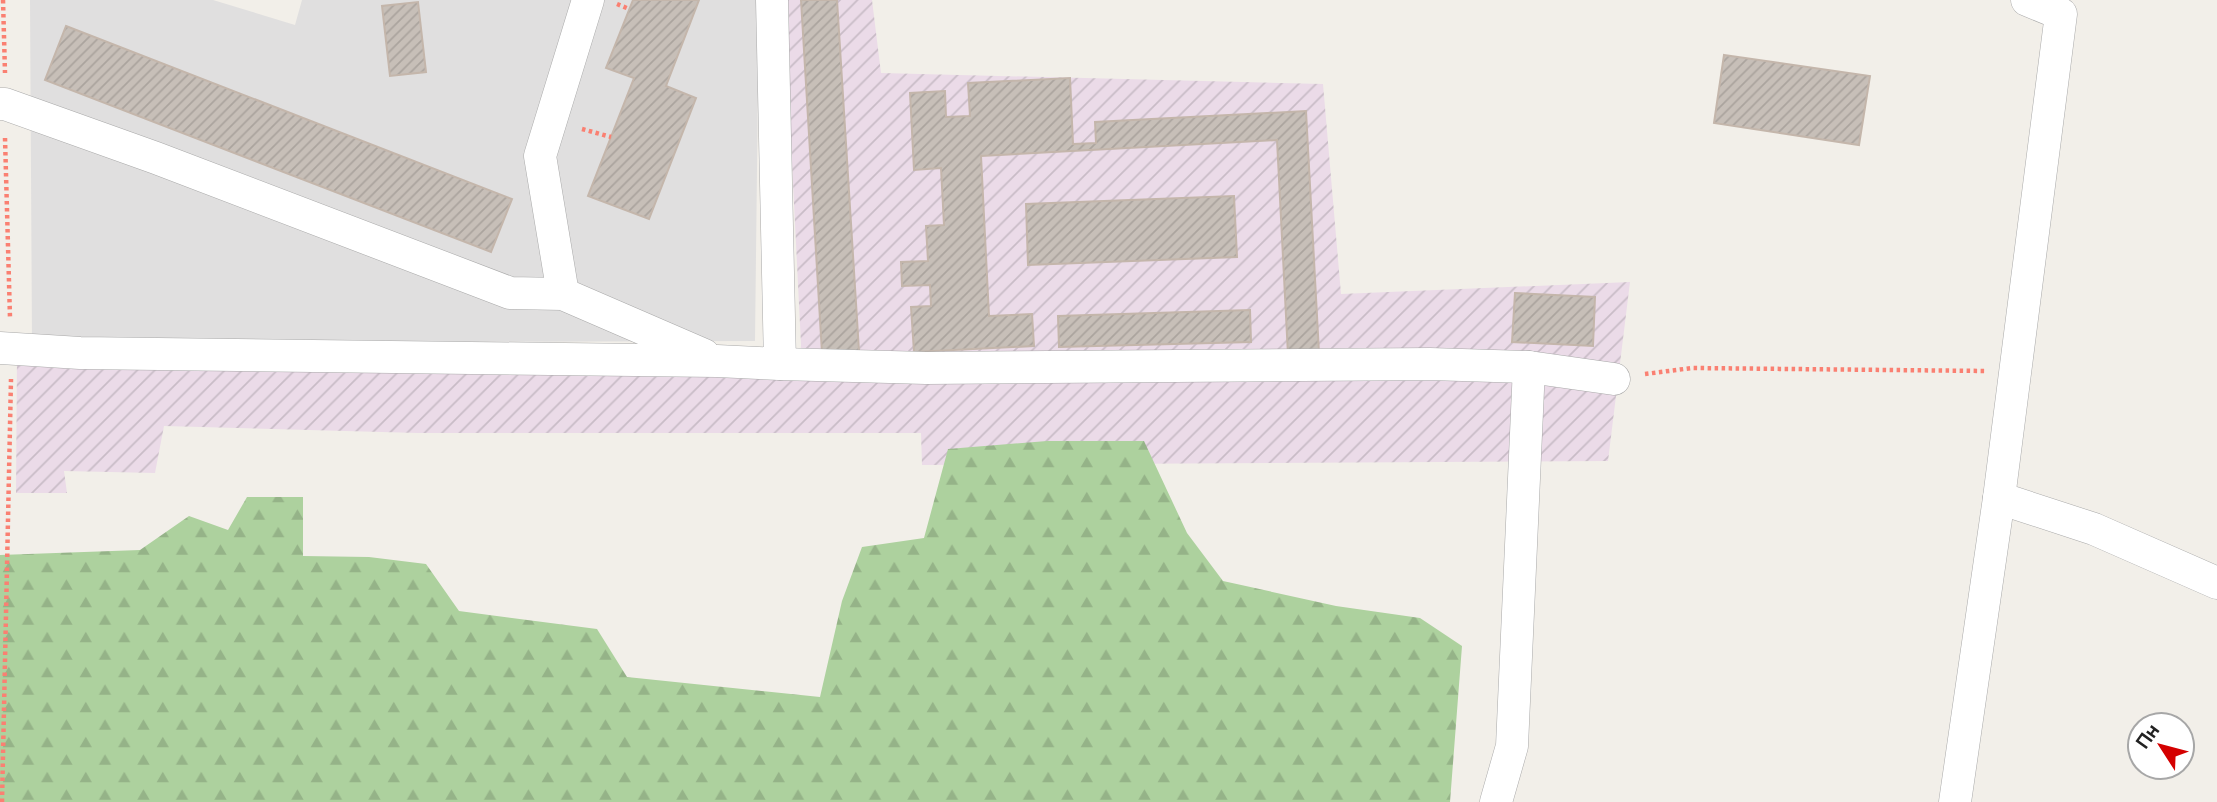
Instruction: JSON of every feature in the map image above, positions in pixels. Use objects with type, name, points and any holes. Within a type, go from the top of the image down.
[{"type":"street","points":[[562,294],[540,156],[588,0]]},
{"type":"street","points":[[772,0],[780,364]]},
{"type":"street","points":[[1955,802],[1999,498],[2062,7],[2027,0]]},
{"type":"street","points":[[3,104],[314,217],[510,293],[562,294],[716,361]]},
{"type":"street","points":[[6,348],[80,353],[716,361],[926,368],[1430,364],[1529,367],[1614,379]]},
{"type":"street","points":[[1496,802],[1512,746],[1529,367]]},
{"type":"street","points":[[1999,498],[2094,529],[2217,583]]},
{"type":"path","points":[[2,802],[6,348],[3,0]]},
{"type":"path","points":[[573,127],[611,137]]},
{"type":"path","points":[[1614,379],[1692,368],[2015,372]]},
{"type":"shaded area","points":[[30,0],[213,0],[295,25],[302,0],[759,0],[755,341],[32,343]]},
{"type":"shaded area","points":[[784,0],[872,0],[881,73],[1323,84],[1341,294],[1630,282],[1608,461],[922,465],[921,433],[418,433],[164,426],[155,473],[64,471],[67,493],[16,493],[17,357],[799,371],[801,345]]},
{"type":"green space","points":[[1047,441],[1144,441],[1187,533],[1223,581],[1336,606],[1420,618],[1462,646],[1450,802],[0,802],[0,555],[140,550],[189,516],[228,530],[247,497],[303,497],[303,556],[369,557],[426,564],[459,611],[597,629],[627,677],[820,697],[842,601],[862,547],[924,538],[948,449]]},
{"type":"building","points":[[633,0],[699,0],[666,86],[696,98],[649,219],[588,196],[634,78],[606,68]]},
{"type":"building","points":[[801,0],[837,0],[859,351],[822,353]]},
{"type":"building","points":[[418,2],[426,72],[390,76],[382,6]]},
{"type":"building","points":[[66,26],[512,199],[491,252],[45,80]]},
{"type":"building","points":[[1724,55],[1870,76],[1859,145],[1714,123]]},
{"type":"building","points":[[1070,78],[1073,144],[1096,143],[1095,122],[1306,111],[1319,353],[1288,355],[1277,140],[981,156],[989,316],[1032,314],[1034,346],[914,352],[911,307],[931,306],[930,285],[902,286],[901,262],[928,261],[926,226],[944,225],[941,168],[914,170],[910,93],[945,91],[946,117],[970,116],[968,83]]},
{"type":"building","points":[[1234,196],[1237,257],[1028,265],[1026,204]]},
{"type":"building","points":[[1515,293],[1595,297],[1593,346],[1512,342]]},
{"type":"building","points":[[1250,310],[1251,342],[1059,347],[1058,316]]}]
